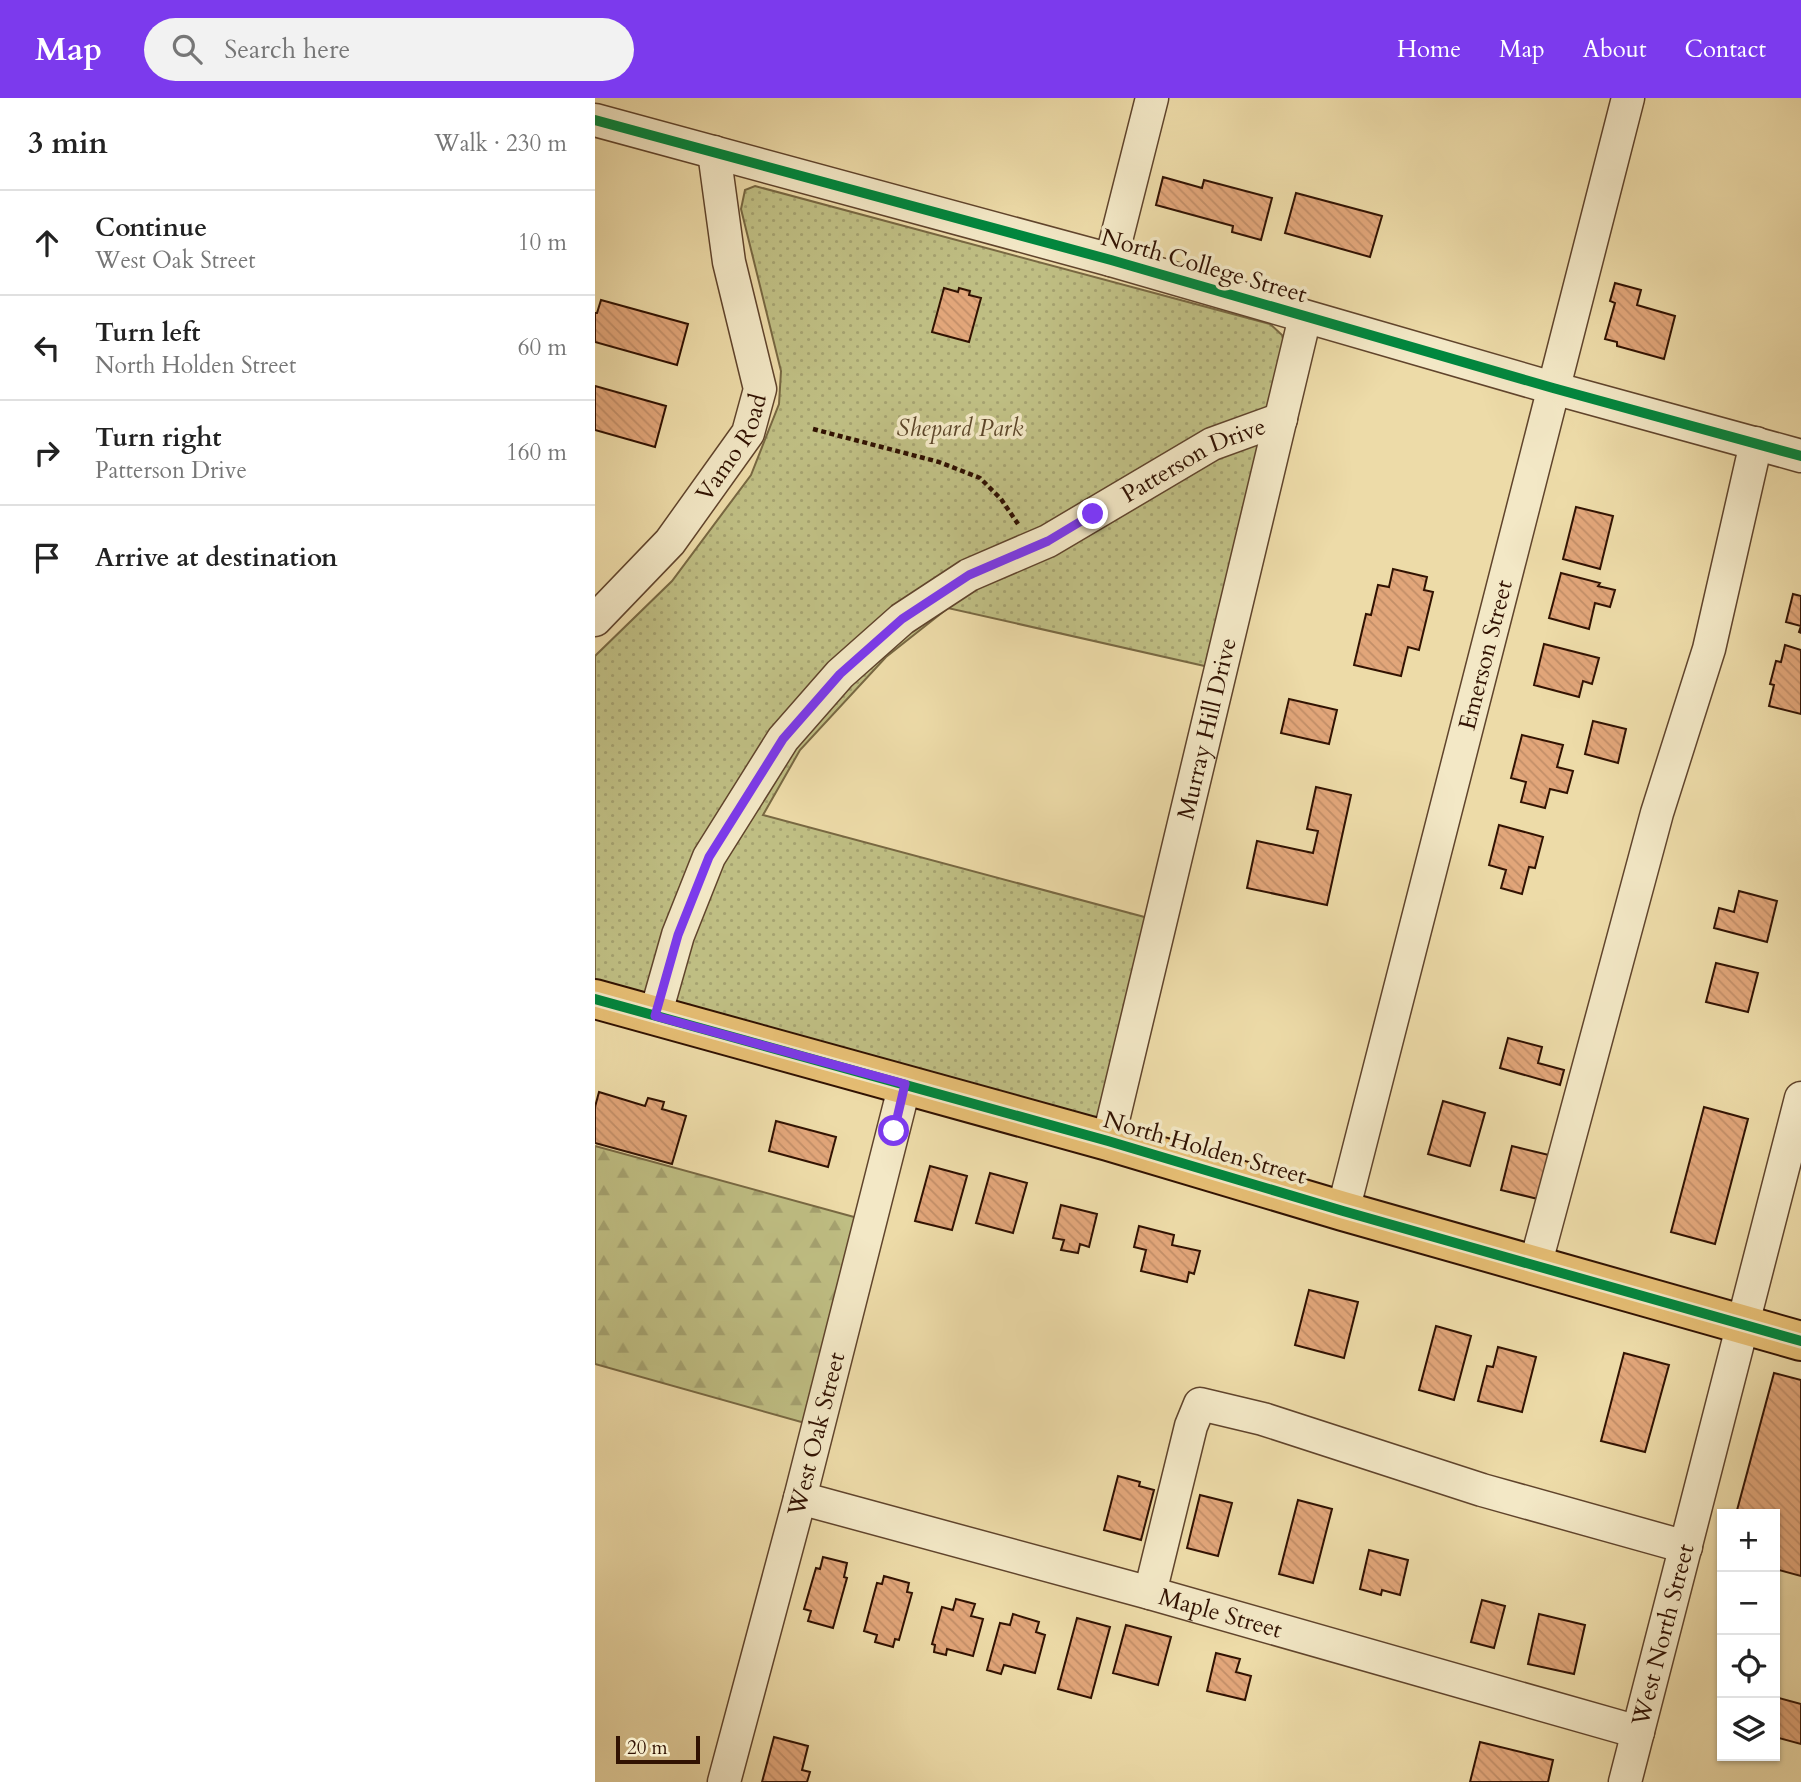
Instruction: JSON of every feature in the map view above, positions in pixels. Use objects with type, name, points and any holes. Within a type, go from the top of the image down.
[{"type":"main road","name":"North Holden Street","points":[[595,999],[1108,1141],[1801,1341]]},
{"type":"street","points":[[1111,260],[1152,98]]},
{"type":"street","name":"Emerson Street","points":[[1343,1211],[1628,98]]},
{"type":"street","name":"North College Street","points":[[609,114],[714,152],[1111,260],[1553,388],[1801,456]]},
{"type":"street","name":"Vamo Road","points":[[595,620],[670,542],[748,433],[760,389],[729,262],[714,152]]},
{"type":"street","name":"Murray Hill Drive","points":[[1108,1141],[1305,317]]},
{"type":"street","name":"Patterson Drive","points":[[655,1016],[678,935],[709,857],[783,739],[840,674],[902,619],[969,575],[1048,541],[1212,444],[1281,419]]},
{"type":"street","points":[[1535,1266],[1657,813],[1709,649],[1756,443]]},
{"type":"street","name":"West Oak Street","points":[[725,1782],[905,1084]]},
{"type":"street","name":"West North Street","points":[[1625,1782],[1801,1098]]},
{"type":"street","points":[[1150,1593],[1191,1426],[1201,1404],[1263,1419],[1482,1490],[1686,1547]]},
{"type":"street","name":"Maple Street","points":[[800,1498],[1150,1593],[1638,1732]]},
{"type":"path","points":[[813,429],[939,462],[980,478],[1001,499],[1020,527]]},
{"type":"green space","name":"Shepard Park","points":[[755,186],[1270,324],[1282,335],[1286,350],[1209,667],[948,608],[886,657],[800,750],[763,815],[1152,919],[1102,1115],[1092,1119],[595,986],[595,656],[672,581],[751,475],[779,404],[781,371],[741,209],[745,190]]},
{"type":"green space","points":[[595,1146],[865,1220],[812,1425],[595,1364]]},
{"type":"building","points":[[1163,177],[1202,188],[1204,180],[1272,198],[1261,240],[1232,232],[1233,226],[1156,205]]},
{"type":"building","points":[[1296,193],[1382,216],[1370,257],[1285,233]]},
{"type":"building","points":[[1615,283],[1641,290],[1637,305],[1675,316],[1664,359],[1617,346],[1617,342],[1605,339],[1615,303],[1610,301]]},
{"type":"building","points":[[944,288],[958,292],[959,288],[970,291],[969,295],[981,298],[969,342],[932,332]]},
{"type":"building","points":[[601,300],[688,324],[677,365],[595,342],[595,313]]},
{"type":"building","points":[[595,386],[666,406],[655,447],[595,430]]},
{"type":"building","points":[[1576,507],[1613,516],[1600,569],[1563,559]]},
{"type":"building","points":[[1393,569],[1427,577],[1424,590],[1433,592],[1419,650],[1408,647],[1401,676],[1354,665],[1366,614],[1371,615],[1378,585],[1389,587]]},
{"type":"building","points":[[1561,573],[1600,583],[1598,586],[1615,590],[1610,607],[1595,603],[1589,629],[1549,618]]},
{"type":"building","points":[[1793,594],[1801,596],[1801,626],[1786,622]]},
{"type":"building","points":[[1544,644],[1599,658],[1592,684],[1583,681],[1579,697],[1534,685]]},
{"type":"building","points":[[1785,645],[1801,650],[1801,714],[1769,706],[1774,685],[1770,684],[1776,661],[1781,662]]},
{"type":"building","points":[[1289,699],[1337,710],[1329,744],[1281,733]]},
{"type":"building","points":[[1593,721],[1626,729],[1618,763],[1585,754]]},
{"type":"building","points":[[1522,735],[1563,745],[1557,767],[1573,771],[1567,793],[1550,789],[1545,808],[1521,802],[1526,782],[1511,778]]},
{"type":"building","points":[[1316,787],[1351,795],[1327,905],[1247,888],[1257,841],[1313,853],[1318,831],[1307,829]]},
{"type":"building","points":[[1499,825],[1543,837],[1535,868],[1529,867],[1522,894],[1501,888],[1506,870],[1489,865]]},
{"type":"building","points":[[1739,891],[1777,901],[1767,942],[1714,928],[1719,908],[1734,912]]},
{"type":"building","points":[[1716,963],[1758,973],[1748,1012],[1706,1002]]},
{"type":"building","points":[[1508,1038],[1542,1047],[1538,1063],[1564,1070],[1560,1085],[1500,1068]]},
{"type":"building","points":[[599,1092],[645,1106],[648,1098],[664,1102],[662,1109],[686,1116],[672,1164],[595,1143],[595,1107]]},
{"type":"building","points":[[1443,1101],[1485,1113],[1470,1166],[1428,1154]]},
{"type":"building","points":[[1704,1107],[1748,1119],[1715,1244],[1671,1232]]},
{"type":"building","points":[[776,1121],[836,1137],[828,1167],[769,1151]]},
{"type":"building","points":[[1512,1146],[1553,1156],[1542,1200],[1501,1190]]},
{"type":"building","points":[[930,1166],[967,1176],[952,1230],[915,1221]]},
{"type":"building","points":[[990,1173],[1027,1183],[1013,1233],[976,1223]]},
{"type":"building","points":[[1061,1205],[1097,1214],[1089,1247],[1080,1244],[1078,1253],[1061,1250],[1064,1240],[1053,1238]]},
{"type":"building","points":[[1139,1226],[1174,1235],[1172,1245],[1200,1251],[1194,1274],[1189,1272],[1187,1282],[1141,1271],[1146,1250],[1134,1247]]},
{"type":"building","points":[[1309,1290],[1358,1302],[1344,1358],[1295,1345]]},
{"type":"building","points":[[1436,1326],[1471,1336],[1454,1400],[1419,1390]]},
{"type":"building","points":[[1498,1347],[1536,1357],[1522,1412],[1478,1401],[1487,1366],[1493,1367]]},
{"type":"building","points":[[1624,1353],[1669,1365],[1645,1452],[1601,1441]]},
{"type":"building","points":[[1774,1373],[1801,1380],[1801,1576],[1780,1570],[1780,1509],[1737,1509]]},
{"type":"building","points":[[1118,1476],[1140,1482],[1139,1486],[1154,1490],[1141,1540],[1104,1530]]},
{"type":"building","points":[[1200,1495],[1232,1503],[1218,1556],[1187,1548]]},
{"type":"building","points":[[1298,1500],[1332,1509],[1313,1583],[1279,1574]]},
{"type":"building","points":[[1369,1550],[1408,1560],[1400,1595],[1382,1590],[1381,1595],[1360,1589]]},
{"type":"building","points":[[823,1557],[847,1563],[844,1577],[847,1578],[833,1628],[808,1621],[811,1611],[804,1609],[816,1568],[820,1569]]},
{"type":"building","points":[[884,1576],[909,1583],[907,1592],[912,1593],[899,1640],[895,1639],[893,1647],[875,1642],[877,1635],[864,1631],[877,1583],[882,1584]]},
{"type":"building","points":[[956,1599],[975,1604],[971,1616],[983,1619],[973,1656],[947,1649],[946,1655],[934,1652],[935,1645],[932,1644],[942,1607],[953,1610]]},
{"type":"building","points":[[1482,1600],[1505,1606],[1494,1648],[1471,1642]]},
{"type":"building","points":[[1013,1614],[1039,1622],[1036,1632],[1045,1635],[1035,1673],[1004,1665],[1001,1674],[987,1670],[1000,1623],[1010,1625]]},
{"type":"building","points":[[1539,1614],[1585,1625],[1574,1674],[1528,1664]]},
{"type":"building","points":[[1077,1618],[1110,1627],[1091,1698],[1058,1689]]},
{"type":"building","points":[[1126,1625],[1171,1637],[1158,1685],[1113,1673]]},
{"type":"building","points":[[1216,1653],[1240,1659],[1236,1672],[1251,1676],[1245,1700],[1207,1691]]},
{"type":"building","points":[[1780,1698],[1801,1704],[1801,1744],[1780,1738]]},
{"type":"building","points":[[774,1737],[808,1746],[802,1770],[810,1772],[807,1782],[762,1782]]},
{"type":"building","points":[[1480,1742],[1553,1760],[1548,1782],[1470,1782]]},
{"type":"cycle path","points":[[595,120],[1111,260],[1553,388],[1801,456]]},
{"type":"cycle path","points":[[595,999],[1108,1141],[1801,1341]]},
{"type":"route","points":[[894,1131],[905,1084],[655,1016],[678,935],[709,857],[783,739],[840,674],[902,619],[969,575],[1048,541],[1093,514]]}]
